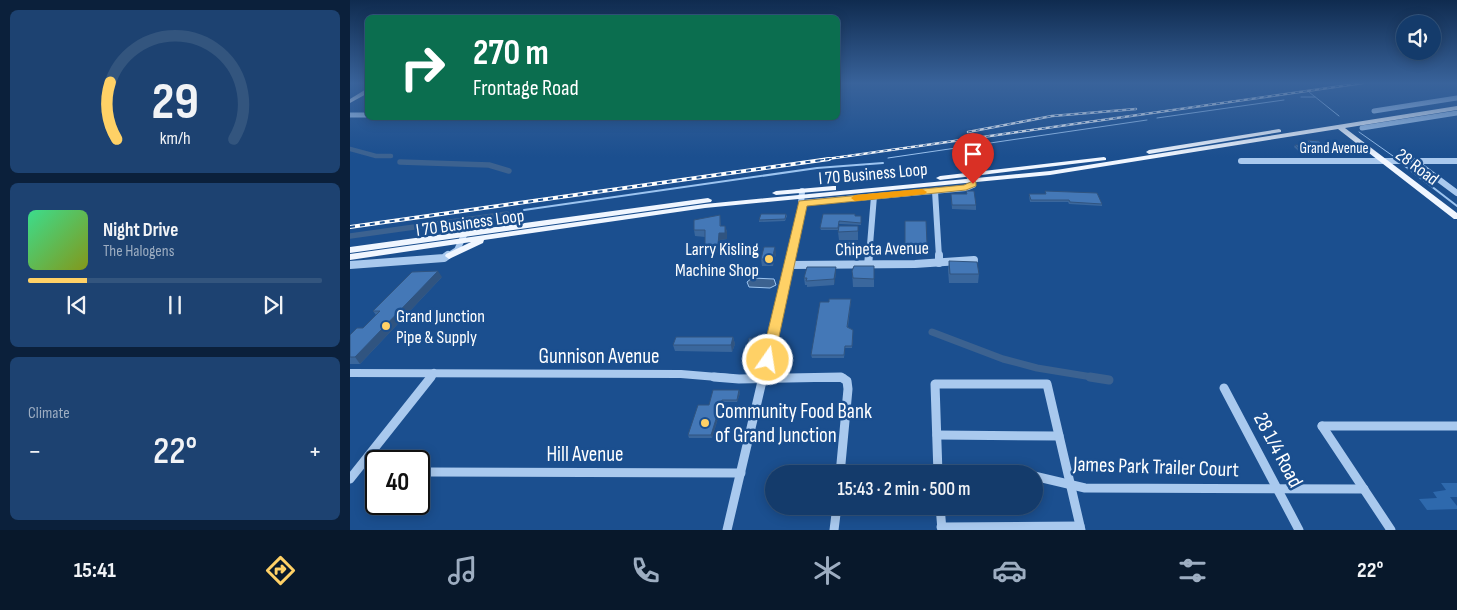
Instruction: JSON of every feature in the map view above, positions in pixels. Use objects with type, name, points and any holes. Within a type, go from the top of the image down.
[{"type":"main road","name":"I 70 Business Loop","points":[[1049,170],[1426,108]]},
{"type":"main road","name":"I 70 Business Loop","points":[[350,250],[513,233],[705,206],[1049,170],[1208,148],[1457,108]]},
{"type":"main road","points":[[1398,112],[1415,120]]},
{"type":"main road","name":"28 Road","points":[[1332,122],[1457,217]]},
{"type":"main road","points":[[1314,131],[1335,131],[1350,135],[1354,126],[1372,122]]},
{"type":"main road","points":[[1199,144],[1208,148]]},
{"type":"main road","name":"I 70 Business Loop","points":[[350,257],[528,224],[662,205],[802,197]]},
{"type":"main road","points":[[350,244],[528,224]]},
{"type":"main road","points":[[449,256],[476,242],[513,233]]},
{"type":"street","points":[[1374,111],[1395,108]]},
{"type":"street","points":[[1362,128],[1457,113]]},
{"type":"street","points":[[350,115],[365,115]]},
{"type":"street","name":"Grand Avenue","points":[[1240,161],[1457,161]]},
{"type":"street","points":[[1414,161],[1457,194]]},
{"type":"street","points":[[728,530],[790,265],[802,197],[874,196],[970,187],[973,185],[970,178]]},
{"type":"street","points":[[935,190],[938,263]]},
{"type":"street","points":[[868,265],[874,196]]},
{"type":"street","points":[[350,265],[434,260],[449,256],[457,250],[464,237]]},
{"type":"street","name":"Chipeta Avenue","points":[[790,265],[868,265],[974,260]]},
{"type":"street","name":"Gunnison Avenue","points":[[350,373],[681,374],[739,379],[764,377],[841,377],[847,381],[848,388],[841,465]]},
{"type":"street","points":[[350,479],[434,373]]},
{"type":"street","points":[[938,465],[935,384],[1047,384],[1081,528],[941,528],[940,515]]},
{"type":"street","name":"28 1/4 Road","points":[[1224,388],[1299,530]]},
{"type":"street","points":[[1391,530],[1322,426],[1457,426]]},
{"type":"street","points":[[937,435],[1059,436]]},
{"type":"street","name":"Hill Avenue","points":[[430,472],[741,473]]},
{"type":"street","name":"James Park Trailer Court","points":[[1043,477],[1086,488],[1364,489]]},
{"type":"street","points":[[834,530],[835,515]]},
{"type":"shaded area","points":[[752,278],[774,279],[776,285],[770,288],[749,287],[747,282]]},
{"type":"shaded area","points":[[1441,483],[1457,483],[1457,497],[1450,497],[1457,506],[1457,509],[1427,510],[1419,499],[1437,498],[1433,492],[1446,490]]},
{"type":"building","points":[[1308,140],[1319,141],[1334,154],[1304,153],[1295,145],[1313,145]]},
{"type":"building","points":[[966,191],[974,191],[976,205],[952,205],[951,194],[967,194]]},
{"type":"building","points":[[1045,191],[1097,193],[1102,204],[1070,202],[1069,200],[1031,200],[1029,194],[1046,194]]},
{"type":"building","points":[[761,214],[786,214],[785,219],[759,220]]},
{"type":"building","points":[[823,214],[855,214],[855,216],[861,216],[861,223],[839,221],[838,228],[820,228]]},
{"type":"building","points":[[720,215],[720,226],[725,226],[725,233],[719,233],[718,245],[705,247],[705,230],[694,230],[694,220]]},
{"type":"building","points":[[905,221],[926,221],[927,244],[905,244]]},
{"type":"building","points":[[839,226],[858,226],[858,231],[838,232]]},
{"type":"building","points":[[837,242],[857,242],[856,247],[853,248],[836,248]]},
{"type":"building","points":[[764,247],[775,247],[772,259],[761,259]]},
{"type":"building","points":[[949,261],[977,262],[979,274],[950,274]]},
{"type":"building","points":[[854,266],[874,266],[874,279],[853,278],[852,271]]},
{"type":"building","points":[[807,267],[836,267],[834,279],[806,281],[807,278],[804,278]]},
{"type":"building","points":[[438,271],[355,357],[350,357],[350,335],[357,328],[363,328],[380,311],[373,311],[412,272]]},
{"type":"building","points":[[829,299],[851,299],[847,327],[853,330],[852,346],[845,346],[844,355],[811,355],[820,302],[829,302]]},
{"type":"building","points":[[676,337],[733,337],[731,345],[673,345]]},
{"type":"building","points":[[749,338],[758,338],[755,346],[747,346]]},
{"type":"building","name":"Community Food Bank of Grand Junction","points":[[713,390],[739,390],[737,400],[722,400],[711,435],[688,435],[698,405],[709,405]]},
{"type":"waterway","points":[[1157,118],[1229,108]]},
{"type":"waterway","points":[[1329,108],[1339,116]]},
{"type":"waterway","points":[[888,158],[1147,120]]},
{"type":"waterway","points":[[1359,132],[1393,156]]},
{"type":"waterway","points":[[350,149],[376,156],[391,156]]},
{"type":"waterway","points":[[400,162],[489,165],[509,171]]},
{"type":"waterway","points":[[524,210],[817,168],[883,163]]},
{"type":"waterway","points":[[1405,166],[1457,206]]},
{"type":"waterway","points":[[350,236],[507,214]]},
{"type":"waterway","points":[[932,332],[1003,359],[1037,368],[1098,378]]},
{"type":"waterway","points":[[1090,377],[1109,380]]},
{"type":"railway","points":[[820,160],[1189,108]]},
{"type":"railway","points":[[968,132],[1052,116],[1136,109]]},
{"type":"railway","points":[[350,227],[829,159]]},
{"type":"slow traffic","points":[[855,198],[922,192]]},
{"type":"place","name":"Larry Kisling Machine Shop","points":[[769,259]]},
{"type":"place","name":"Grand Junction Pipe & Supply","points":[[386,326]]},
{"type":"place","name":"Community Food Bank of Grand Junction","points":[[705,423]]},
{"type":"route","points":[[768,360],[802,203],[966,188],[973,184]]}]
